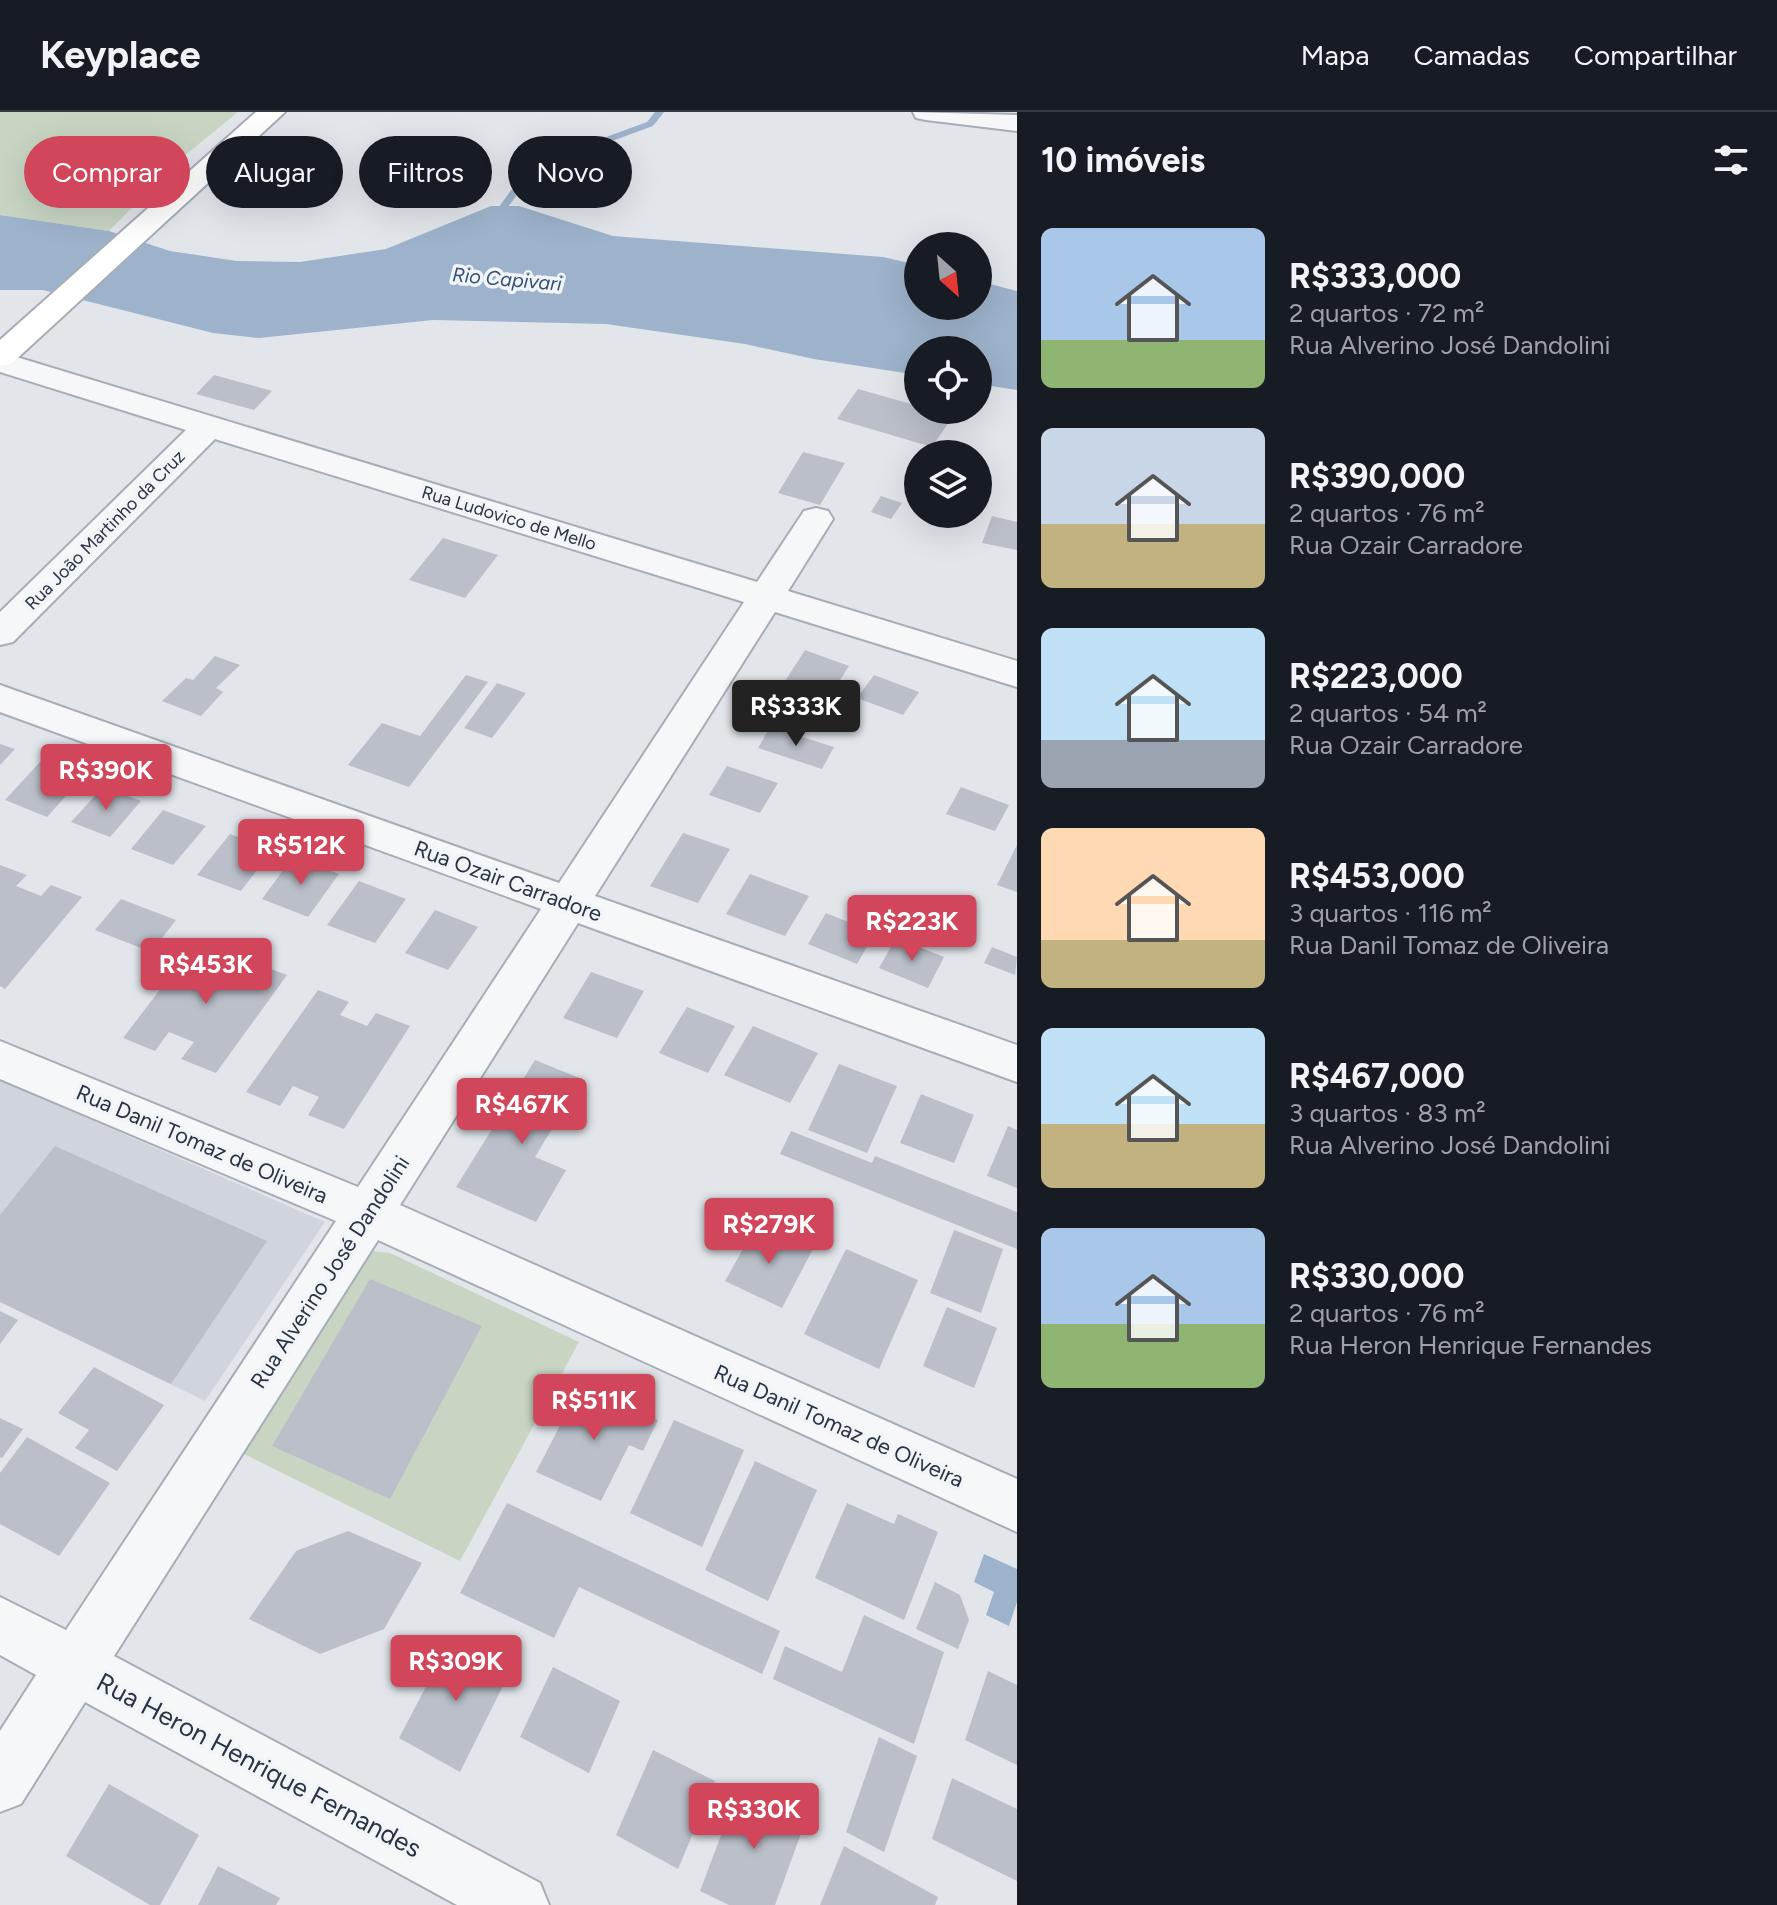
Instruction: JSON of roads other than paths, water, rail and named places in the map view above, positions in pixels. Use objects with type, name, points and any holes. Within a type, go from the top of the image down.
[{"type":"main road","points":[[0,359],[272,112]]},
{"type":"street","points":[[926,112],[1017,123]]},
{"type":"street","name":"Rua Ludovico de Mello","points":[[0,359],[1017,674]]},
{"type":"street","name":"Rua João Martinho da Cruz","points":[[0,633],[209,426]]},
{"type":"street","name":"Rua Alverino José Dandolini","points":[[0,1783],[816,519]]},
{"type":"street","name":"Rua Ozair Carradore","points":[[0,698],[1017,1064]]},
{"type":"street","name":"Rua Danil Tomaz de Oliveira","points":[[0,1059],[368,1213],[1017,1506]]},
{"type":"street","name":"Rua Heron Henrique Fernandes","points":[[0,1625],[518,1905]]},
{"type":"water","name":"Rio Capivari","points":[[508,206],[525,208],[613,236],[883,257],[904,262],[904,320],[992,320],[992,285],[1017,291],[1017,390],[992,386],[992,336],[904,336],[904,373],[814,359],[745,344],[606,324],[433,320],[259,338],[213,333],[43,290],[0,290],[0,215],[109,231],[170,251],[237,261],[300,262],[386,249],[486,208]]},
{"type":"water","points":[[984,1554],[1017,1569],[1017,1602],[1009,1626],[986,1615],[994,1592],[974,1582]]},
{"type":"waterway","points":[[495,219],[521,183],[541,164],[650,124],[660,112]]}]
